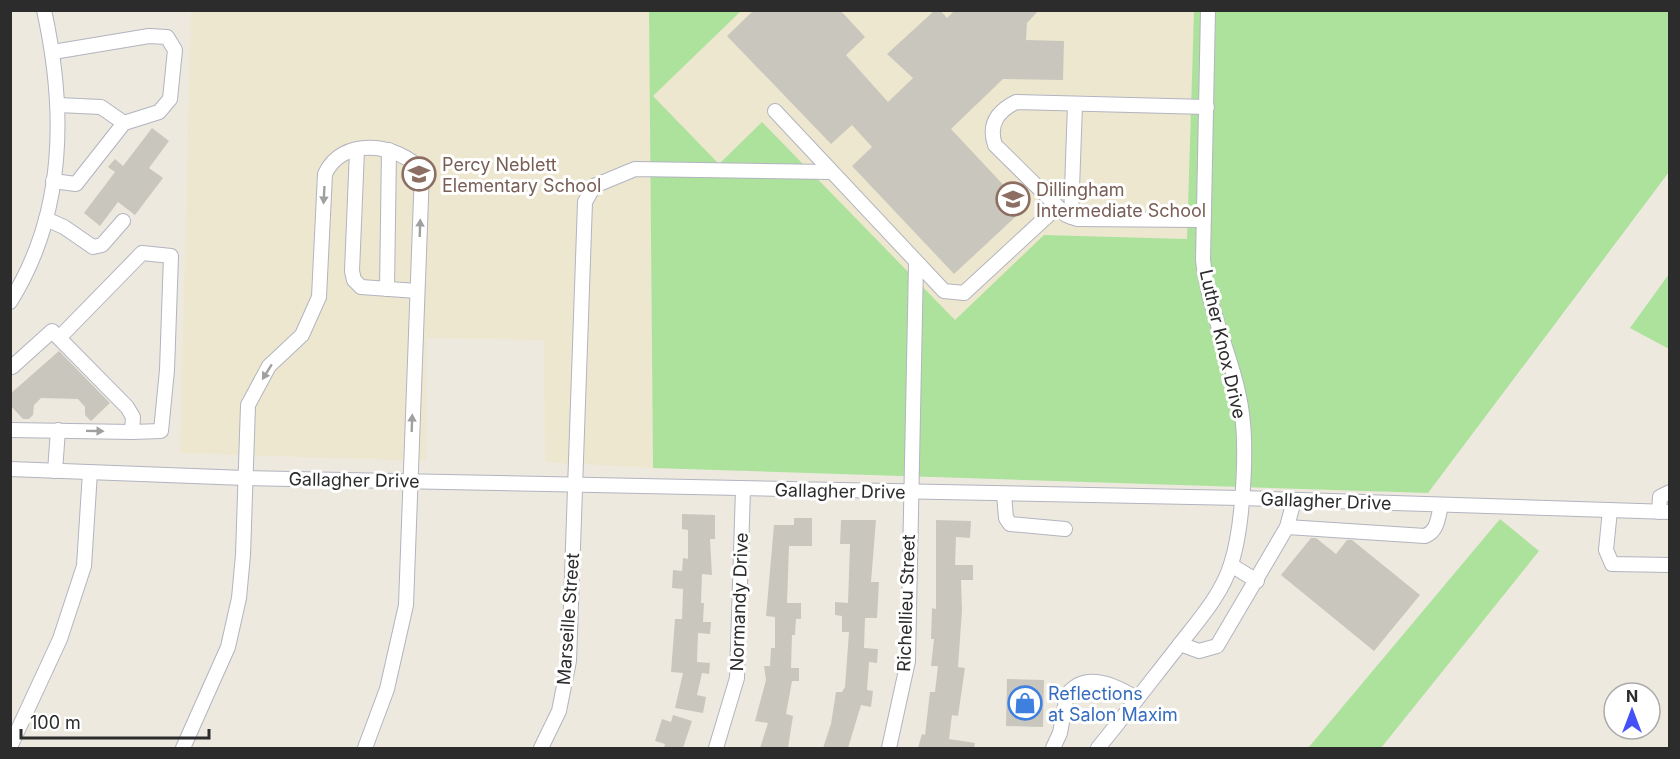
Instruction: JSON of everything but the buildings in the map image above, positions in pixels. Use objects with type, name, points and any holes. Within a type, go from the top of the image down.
[{"type":"street","points":[[10,302],[27,275],[46,219],[58,150],[58,105],[53,52],[44,10]]},
{"type":"street","name":"Luther Knox Drive","points":[[1098,748],[1215,596],[1231,565],[1241,498],[1242,415],[1233,372],[1206,292],[1202,220],[1208,10]]},
{"type":"street","points":[[53,52],[149,36],[167,37],[175,50],[170,99],[159,112],[124,123],[76,184],[53,181]]},
{"type":"street","points":[[1202,220],[1071,217],[1056,208],[995,145],[991,134],[992,124],[1006,107],[1016,102],[1207,107]]},
{"type":"street","points":[[1071,217],[1075,104]]},
{"type":"street","points":[[58,105],[101,107],[124,123]]},
{"type":"street","points":[[775,111],[916,264],[944,291],[964,293],[1056,208]]},
{"type":"street","points":[[357,150],[352,271],[354,280],[361,287],[417,291]]},
{"type":"street","points":[[387,289],[390,150]]},
{"type":"street","points":[[183,748],[204,707],[230,637],[239,598],[243,555],[248,405],[269,366],[302,335],[319,297],[325,174],[330,162],[344,152],[390,150],[412,159],[422,171],[406,605],[387,689],[365,748]]},
{"type":"street","name":"Marseille Street","points":[[541,748],[559,711],[569,661],[585,202],[594,186],[635,169],[831,172]]},
{"type":"street","points":[[46,219],[64,227],[93,247],[102,245],[123,221]]},
{"type":"street","points":[[10,430],[161,431],[167,370],[171,256],[142,253],[58,339]]},
{"type":"street","name":"Richellieu Street","points":[[889,748],[908,661],[909,492],[916,264]]},
{"type":"street","points":[[11,368],[52,331],[127,407],[133,417],[132,432]]},
{"type":"street","points":[[55,471],[58,430]]},
{"type":"street","name":"Gallagher Drive","points":[[10,469],[245,478],[1241,498],[1664,512]]},
{"type":"street","points":[[10,747],[60,639],[84,566],[90,472]]},
{"type":"street","name":"Normandy Drive","points":[[716,748],[737,678],[743,489]]},
{"type":"street","points":[[1664,512],[1660,497],[1670,492]]},
{"type":"street","points":[[1004,494],[1006,518],[1010,524],[1065,529]]},
{"type":"street","points":[[1180,644],[1199,651],[1217,646],[1287,527],[1294,500]]},
{"type":"street","points":[[1287,527],[1425,536],[1430,534],[1436,526],[1441,505]]},
{"type":"street","points":[[1610,510],[1606,550],[1612,564],[1670,565]]},
{"type":"street","points":[[1231,565],[1257,581]]},
{"type":"street","points":[[1053,748],[1060,734],[1067,695],[1078,686],[1104,682],[1114,685],[1137,699]]},
{"type":"shaded area","name":"Percy Neblett Elementary School","points":[[191,11],[649,11],[653,468],[545,462],[544,340],[426,338],[426,461],[180,453]]},
{"type":"shaded area","name":"Dillingham Intermediate School","points":[[741,11],[1194,11],[1187,239],[1044,235],[955,320],[762,123],[719,164],[652,96]]},
{"type":"green space","points":[[649,11],[741,11],[653,96],[719,164],[762,122],[955,320],[1044,235],[1187,239],[1194,11],[1669,11],[1669,172],[1428,493],[653,468]]},
{"type":"green space","points":[[1669,274],[1669,349],[1630,328]]},
{"type":"green space","points":[[1500,519],[1539,551],[1381,748],[1308,748]]},
{"type":"place","name":"Percy Neblett Elementary School","points":[[419,174]]},
{"type":"place","name":"Dillingham Intermediate School","points":[[1013,199]]},
{"type":"place","name":"Reflections at Salon Maxim","points":[[1025,703]]}]
